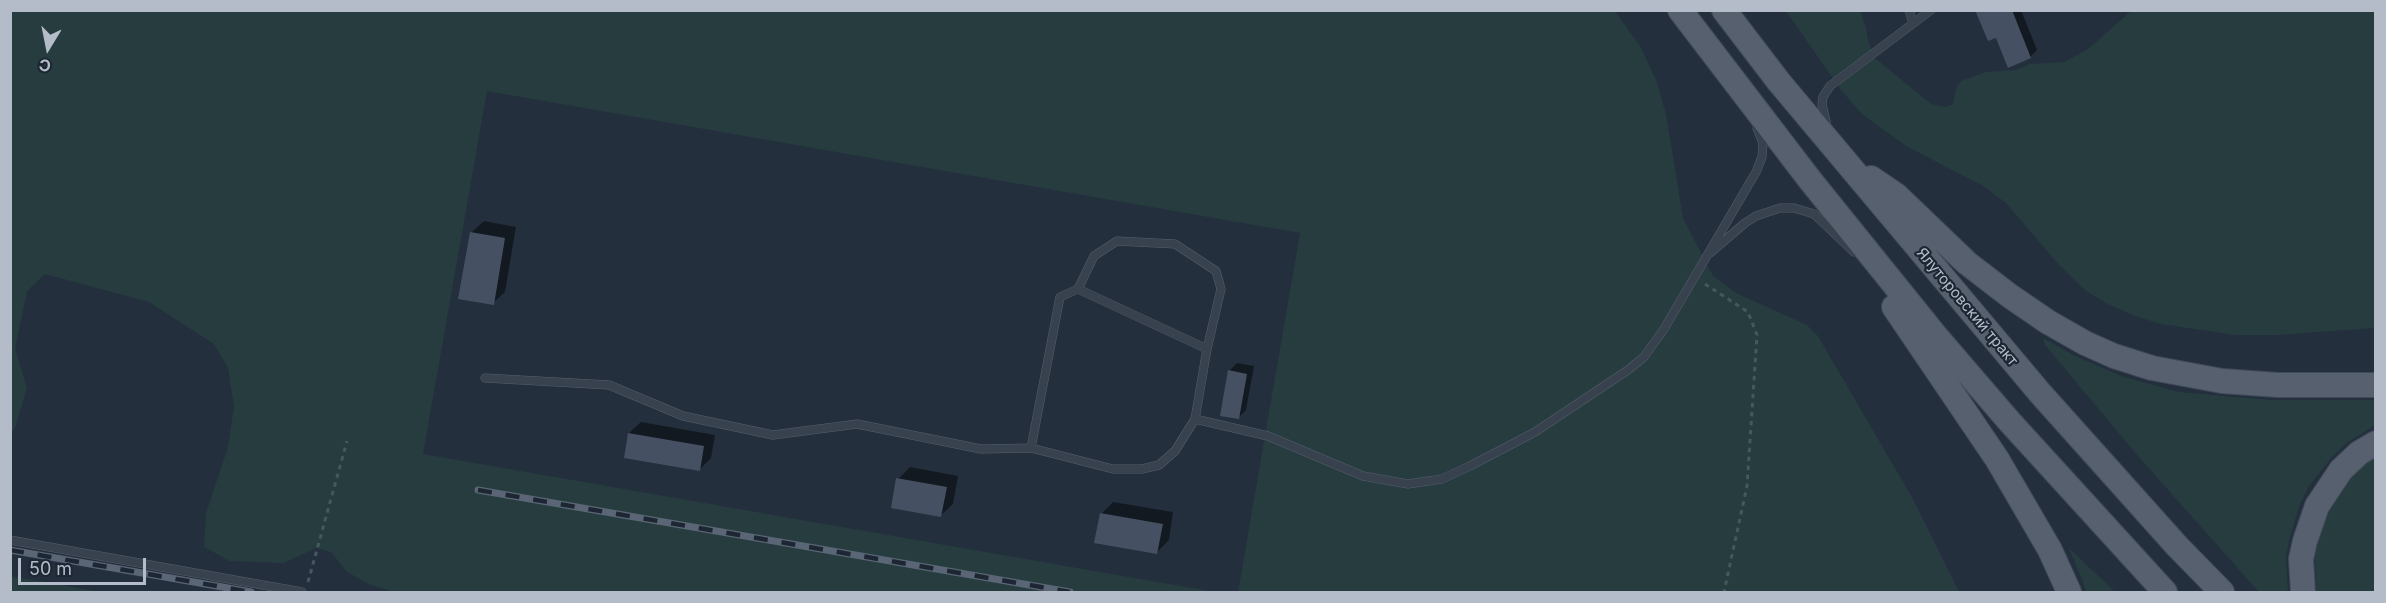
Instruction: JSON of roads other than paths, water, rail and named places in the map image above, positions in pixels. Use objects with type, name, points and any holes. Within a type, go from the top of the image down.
[{"type":"main road","points":[[1680,10],[1810,180],[1935,335],[2009,421],[2165,592]]},
{"type":"main road","name":"Ялуторовский тракт","points":[[1724,10],[1779,82],[2040,393],[2176,546],[2222,592]]},
{"type":"main road","points":[[1838,152],[1896,195],[1967,263],[2010,296],[2057,327],[2114,356],[2151,368],[2222,381],[2278,385],[2376,385]]},
{"type":"main road","points":[[1810,180],[1997,459],[2050,550],[2069,592]]},
{"type":"main road","points":[[1863,261],[1935,335]]},
{"type":"main road","points":[[2303,592],[2301,559],[2317,506],[2341,470],[2360,453],[2376,443]]},
{"type":"lane","points":[[1672,10],[1686,34]]},
{"type":"lane","points":[[1909,10],[1913,23]]},
{"type":"lane","points":[[1838,152],[1822,109],[1826,91],[1870,54],[1931,10]]},
{"type":"lane","points":[[1195,419],[1268,436],[1363,476],[1408,484],[1442,479],[1535,432],[1628,370],[1654,344],[1756,172],[1762,157],[1763,143],[1760,133],[1750,118]]},
{"type":"lane","points":[[1704,258],[1745,223],[1780,208],[1794,208],[1814,214],[1863,261]]},
{"type":"lane","points":[[485,378],[609,385],[683,416],[773,435],[857,424],[981,449],[1031,448],[1113,469],[1142,469],[1160,465],[1175,451],[1195,419],[1207,349],[1221,289],[1216,271],[1175,244],[1116,241],[1094,256],[1078,289],[1060,297],[1031,448]]},
{"type":"lane","points":[[1078,289],[1207,349]]},
{"type":"lane","points":[[10,540],[304,592]]},
{"type":"railway","points":[[478,490],[1070,592]]},
{"type":"railway","points":[[10,550],[251,592]]}]
